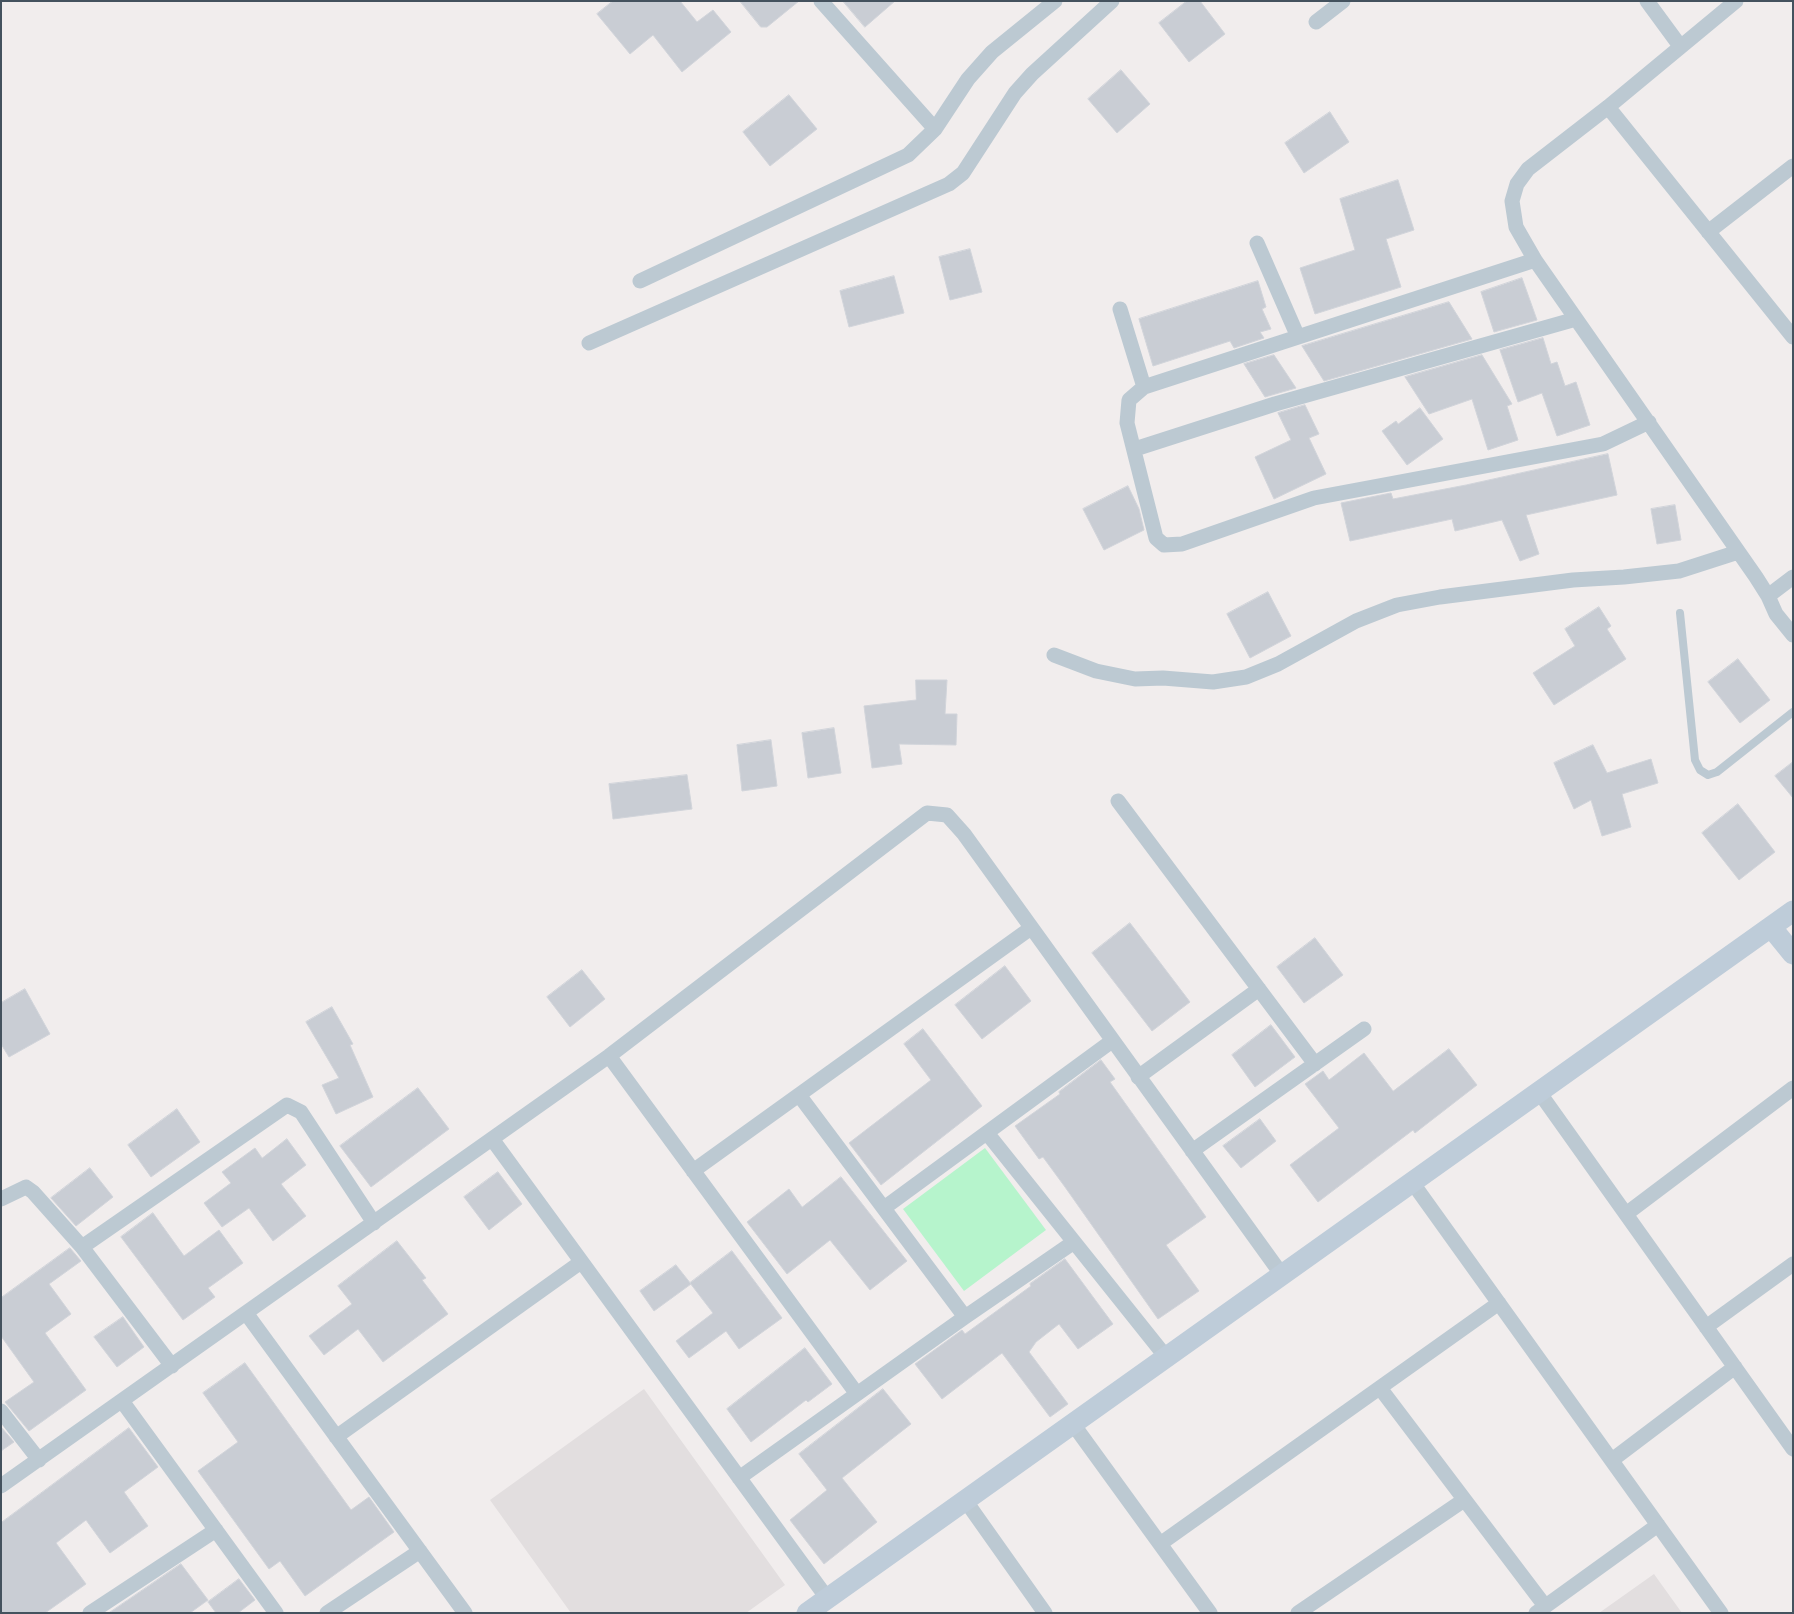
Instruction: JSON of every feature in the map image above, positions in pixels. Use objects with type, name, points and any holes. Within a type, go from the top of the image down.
[{"type":"street","points":[[821,1],[935,129]]},
{"type":"street","points":[[640,281],[908,155],[935,129],[968,79],[992,52],[1055,1]]},
{"type":"street","points":[[588,343],[949,184],[963,173],[998,118],[1026,80],[1112,1]]},
{"type":"street","points":[[1316,22],[1343,1]]},
{"type":"street","points":[[1647,1],[1680,46]]},
{"type":"street","points":[[1736,1],[1608,107],[1528,170],[1517,184],[1512,201],[1516,227],[1535,260],[1768,596],[1776,614],[1793,635]]},
{"type":"street","points":[[1608,107],[1793,337]]},
{"type":"street","points":[[1708,232],[1793,166]]},
{"type":"street","points":[[1257,243],[1298,337]]},
{"type":"street","points":[[1535,260],[1144,387],[1129,400],[1127,422],[1156,538],[1164,545],[1182,544],[1314,498],[1603,444],[1649,422]]},
{"type":"street","points":[[1120,309],[1144,387]]},
{"type":"street","points":[[1135,449],[1275,404],[1576,319]]},
{"type":"street","points":[[1054,655],[1096,671],[1135,679],[1163,678],[1213,682],[1246,677],[1278,664],[1356,621],[1397,605],[1440,597],[1573,580],[1679,571],[1738,552]]},
{"type":"street","points":[[1768,596],[1793,577]]},
{"type":"street","points":[[1118,801],[1315,1064]]},
{"type":"street","points":[[1,1486],[609,1056],[927,813],[947,815],[964,834],[1282,1275]]},
{"type":"street","points":[[806,1613],[1793,912]]},
{"type":"street","points":[[1771,927],[1793,954]]},
{"type":"street","points":[[693,1171],[1031,928]]},
{"type":"street","points":[[1138,1077],[1259,989]]},
{"type":"street","points":[[1192,1151],[1364,1029]]},
{"type":"street","points":[[884,1208],[1112,1041]]},
{"type":"street","points":[[609,1056],[856,1394]]},
{"type":"street","points":[[1626,1214],[1793,1088]]},
{"type":"street","points":[[1539,1092],[1793,1449]]},
{"type":"street","points":[[799,1095],[965,1317]]},
{"type":"street","points":[[82,1247],[286,1105],[301,1112],[374,1223]]},
{"type":"street","points":[[987,1133],[1166,1357]]},
{"type":"street","points":[[492,1139],[827,1598]]},
{"type":"street","points":[[1412,1182],[1721,1613]]},
{"type":"street","points":[[1,1198],[26,1187],[33,1192],[82,1247],[172,1366]]},
{"type":"street","points":[[739,1478],[1074,1242]]},
{"type":"street","points":[[336,1437],[581,1262]]},
{"type":"street","points":[[1706,1326],[1793,1264]]},
{"type":"street","points":[[1160,1544],[1499,1303]]},
{"type":"street","points":[[246,1313],[466,1613]]},
{"type":"street","points":[[1612,1460],[1734,1367]]},
{"type":"street","points":[[1380,1388],[1464,1500],[1540,1610],[1658,1525]]},
{"type":"street","points":[[122,1401],[276,1613]]},
{"type":"street","points":[[1,1411],[39,1460]]},
{"type":"street","points":[[1073,1424],[1210,1613]]},
{"type":"street","points":[[965,1500],[1045,1613]]},
{"type":"street","points":[[1298,1613],[1464,1500]]},
{"type":"street","points":[[92,1612],[216,1530]]},
{"type":"street","points":[[327,1613],[420,1550]]},
{"type":"lane","points":[[1680,613],[1695,760],[1700,770],[1708,775],[1718,772],[1793,712]]},
{"type":"shaded area","points":[[644,1389],[785,1585],[746,1613],[571,1613],[490,1500]]},
{"type":"shaded area","points":[[1654,1574],[1682,1613],[1599,1613]]},
{"type":"green space","points":[[985,1148],[1046,1230],[964,1291],[903,1209]]},
{"type":"building","points":[[613,1],[680,1],[697,22],[713,10],[731,32],[682,72],[653,35],[630,54],[597,14]]},
{"type":"building","points":[[740,1],[799,1],[767,27],[761,27]]},
{"type":"building","points":[[843,1],[895,1],[865,27]]},
{"type":"building","points":[[1187,1],[1200,1],[1225,34],[1189,62],[1159,23]]},
{"type":"building","points":[[1121,70],[1150,104],[1117,133],[1088,99]]},
{"type":"building","points":[[789,95],[817,129],[770,166],[743,132]]},
{"type":"building","points":[[1330,112],[1349,142],[1304,173],[1285,143]]},
{"type":"building","points":[[1398,180],[1414,230],[1386,239],[1401,287],[1315,314],[1300,268],[1355,250],[1340,199]]},
{"type":"building","points":[[970,249],[982,292],[950,300],[939,257]]},
{"type":"building","points":[[894,276],[904,313],[849,327],[840,291]]},
{"type":"building","points":[[1522,278],[1537,320],[1494,332],[1481,292]]},
{"type":"building","points":[[1258,281],[1266,307],[1262,309],[1271,329],[1260,332],[1264,338],[1234,348],[1230,341],[1153,366],[1139,319]]},
{"type":"building","points":[[1449,302],[1472,339],[1324,381],[1302,346]]},
{"type":"building","points":[[1543,338],[1551,364],[1557,362],[1565,386],[1576,382],[1590,425],[1557,436],[1542,393],[1518,402],[1500,350]]},
{"type":"building","points":[[1274,355],[1296,388],[1265,397],[1244,364]]},
{"type":"building","points":[[1482,355],[1512,404],[1507,406],[1518,440],[1488,450],[1472,399],[1429,414],[1405,377]]},
{"type":"building","points":[[1305,405],[1319,434],[1309,438],[1326,474],[1274,499],[1255,457],[1291,440],[1278,413]]},
{"type":"building","points":[[1420,408],[1443,439],[1407,465],[1382,431],[1396,421],[1398,424]]},
{"type":"building","points":[[1608,454],[1617,495],[1526,515],[1539,554],[1520,561],[1502,520],[1455,531],[1452,519],[1350,541],[1341,503],[1391,493],[1393,499]]},
{"type":"building","points":[[1128,486],[1139,509],[1144,530],[1104,550],[1083,509]]},
{"type":"building","points":[[1675,505],[1681,540],[1657,544],[1651,509]]},
{"type":"building","points":[[1268,592],[1291,636],[1250,658],[1227,614]]},
{"type":"building","points":[[1599,607],[1611,626],[1607,629],[1626,659],[1554,705],[1533,673],[1575,646],[1565,629]]},
{"type":"building","points":[[1738,659],[1770,700],[1740,723],[1708,682]]},
{"type":"building","points":[[916,680],[947,680],[945,714],[957,714],[956,745],[899,744],[902,764],[872,768],[864,706],[916,700]]},
{"type":"building","points":[[834,728],[841,773],[808,778],[802,733]]},
{"type":"building","points":[[771,740],[777,786],[742,791],[737,745]]},
{"type":"building","points":[[1593,745],[1607,773],[1651,759],[1658,783],[1622,794],[1631,827],[1602,836],[1591,800],[1574,809],[1554,763]]},
{"type":"building","points":[[1793,762],[1793,798],[1775,776]]},
{"type":"building","points":[[687,775],[692,809],[613,819],[609,784]]},
{"type":"building","points":[[1738,804],[1775,852],[1739,880],[1702,833]]},
{"type":"building","points":[[1130,923],[1190,1002],[1152,1031],[1092,953]]},
{"type":"building","points":[[1315,938],[1343,975],[1304,1003],[1277,967]]},
{"type":"building","points":[[1005,966],[1031,1001],[982,1039],[955,1005]]},
{"type":"building","points":[[582,970],[605,999],[570,1027],[547,997]]},
{"type":"building","points":[[25,989],[50,1034],[9,1057],[1,1044],[1,1003]]},
{"type":"building","points":[[332,1007],[353,1044],[350,1045],[373,1097],[336,1114],[322,1085],[339,1078],[306,1022]]},
{"type":"building","points":[[1271,1025],[1295,1057],[1255,1087],[1232,1055]]},
{"type":"building","points":[[923,1029],[982,1106],[881,1185],[849,1143],[931,1080],[904,1044]]},
{"type":"building","points":[[1449,1049],[1477,1085],[1415,1133],[1413,1130],[1318,1202],[1290,1165],[1339,1128],[1305,1084],[1323,1071],[1329,1080],[1364,1053],[1393,1091]]},
{"type":"building","points":[[1101,1060],[1115,1079],[1110,1082],[1206,1217],[1166,1245],[1199,1291],[1158,1319],[1043,1157],[1039,1159],[1015,1126],[1060,1094],[1059,1092]]},
{"type":"building","points":[[418,1088],[449,1129],[371,1187],[340,1146]]},
{"type":"building","points":[[177,1109],[200,1142],[151,1177],[128,1145]]},
{"type":"building","points":[[1260,1119],[1276,1141],[1241,1168],[1223,1146]]},
{"type":"building","points":[[287,1139],[306,1165],[281,1184],[306,1216],[273,1241],[249,1208],[222,1227],[204,1203],[231,1183],[222,1172],[255,1148],[262,1158]]},
{"type":"building","points":[[90,1168],[113,1197],[76,1226],[51,1198]]},
{"type":"building","points":[[498,1172],[522,1204],[489,1230],[464,1197]]},
{"type":"building","points":[[841,1177],[907,1261],[870,1290],[830,1240],[787,1274],[747,1222],[789,1189],[802,1207]]},
{"type":"building","points":[[153,1213],[184,1256],[219,1230],[243,1263],[208,1288],[215,1297],[183,1320],[121,1237]]},
{"type":"building","points":[[397,1241],[426,1278],[422,1280],[448,1314],[383,1362],[358,1329],[324,1355],[309,1336],[352,1304],[338,1286]]},
{"type":"building","points":[[70,1248],[81,1261],[49,1284],[71,1314],[45,1333],[86,1390],[29,1431],[5,1402],[34,1382],[1,1336],[1,1298]]},
{"type":"building","points":[[732,1251],[782,1318],[739,1349],[726,1331],[689,1358],[676,1341],[713,1313],[690,1283]]},
{"type":"building","points":[[1065,1259],[1113,1324],[1078,1349],[1059,1324],[1036,1342],[1029,1352],[1068,1404],[1050,1417],[1002,1353],[942,1399],[915,1364],[962,1330],[965,1334]]},
{"type":"building","points":[[676,1265],[691,1284],[654,1311],[640,1291]]},
{"type":"building","points":[[123,1317],[144,1347],[117,1367],[94,1337]]},
{"type":"building","points":[[805,1348],[832,1384],[808,1402],[806,1400],[751,1442],[727,1409]]},
{"type":"building","points":[[245,1363],[351,1510],[369,1497],[394,1532],[305,1596],[280,1561],[269,1569],[198,1471],[238,1442],[203,1393]]},
{"type":"building","points":[[883,1389],[911,1424],[842,1478],[877,1522],[824,1564],[790,1520],[827,1490],[799,1454]]},
{"type":"building","points":[[1,1427],[14,1442],[1,1451]]},
{"type":"building","points":[[129,1428],[158,1467],[124,1492],[148,1526],[110,1553],[86,1520],[56,1543],[86,1584],[45,1613],[1,1613],[1,1523]]},
{"type":"building","points":[[181,1564],[208,1600],[190,1613],[109,1613]]},
{"type":"building","points":[[239,1579],[255,1600],[238,1613],[216,1613],[208,1602]]}]
